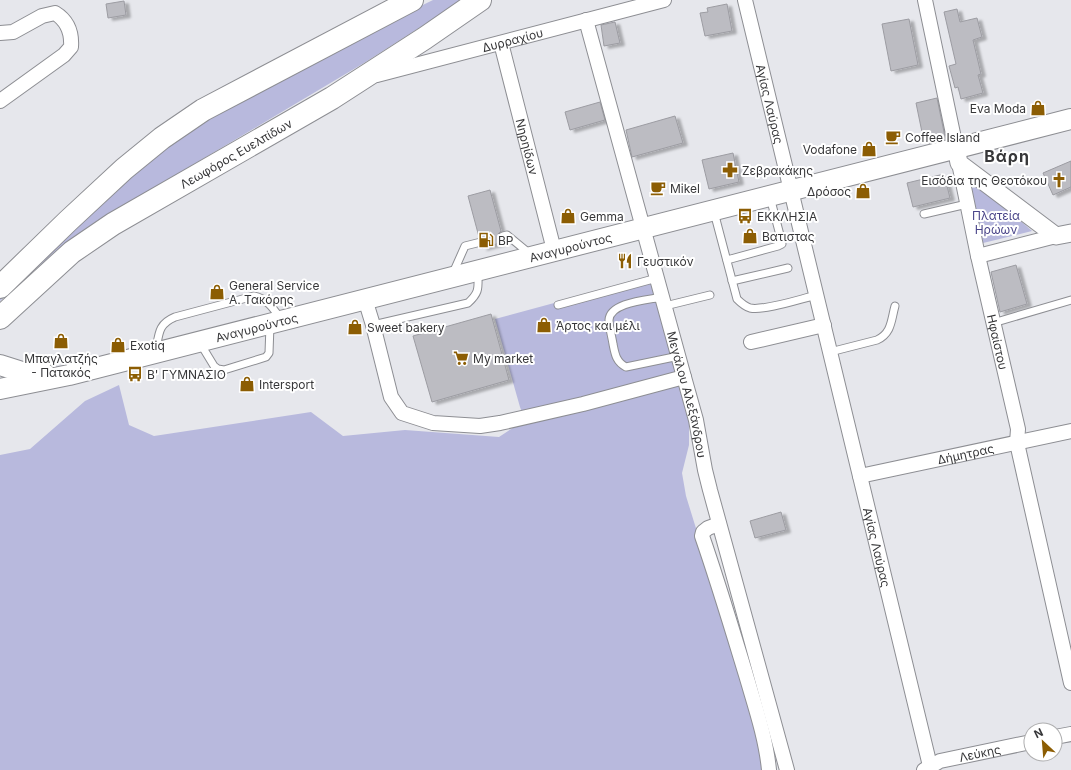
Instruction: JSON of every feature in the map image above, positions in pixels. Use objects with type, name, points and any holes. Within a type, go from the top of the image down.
[{"type":"main road","points":[[0,287],[124,169],[162,138],[203,110],[412,0]]},
{"type":"main road","name":"Λεωφόρος Ευελπίδων","points":[[0,318],[72,252],[113,224],[245,149],[361,79],[425,38],[480,0]]},
{"type":"main road","name":"Αναγυρούντος","points":[[0,389],[69,375],[770,195],[957,156],[1071,119]]},
{"type":"main road","name":"Αναγυρούντος","points":[[0,365],[33,374],[69,375]]},
{"type":"street","name":"Δυρραχίου","points":[[361,79],[664,0]]},
{"type":"street","name":"Αγίας Λαύρας","points":[[745,0],[824,324],[928,769]]},
{"type":"street","name":"Ηφαίστου","points":[[925,0],[978,256],[1018,429],[1017,443],[1071,683]]},
{"type":"street","points":[[0,33],[13,32],[42,16],[55,14],[66,22],[72,37],[71,48],[64,55],[0,101]]},
{"type":"street","name":"Μεγάλου Αλεξάνδρου","points":[[586,20],[679,356],[696,420],[705,470],[719,524],[787,770]]},
{"type":"street","name":"Νηρηίδων","points":[[501,43],[554,250]]},
{"type":"street","points":[[957,156],[1064,235]]},
{"type":"street","points":[[978,256],[1064,235]]},
{"type":"street","points":[[365,299],[391,397],[402,413],[433,423],[480,426],[500,423],[583,404],[684,377]]},
{"type":"street","points":[[751,342],[824,324]]},
{"type":"street","name":"Δήμητρας","points":[[860,476],[1071,431]]},
{"type":"street","points":[[719,524],[708,528],[703,532],[702,536],[754,701],[768,758],[769,770]]},
{"type":"street","name":"Λεύκης","points":[[928,769],[940,761],[1023,744]]},
{"type":"lane","points":[[727,260],[782,244],[770,195]]},
{"type":"lane","points":[[924,214],[967,204]]},
{"type":"lane","points":[[713,210],[737,299],[742,304],[750,308],[763,308],[817,295]]},
{"type":"lane","points":[[503,236],[507,236],[532,256]]},
{"type":"lane","points":[[451,277],[465,246],[481,242]]},
{"type":"lane","points":[[732,281],[788,268]]},
{"type":"lane","points":[[373,325],[468,303],[476,295],[478,287],[478,270]]},
{"type":"lane","points":[[558,305],[657,278]]},
{"type":"lane","points":[[679,356],[626,367],[620,364],[615,356],[609,320],[612,312],[619,306],[710,295]]},
{"type":"lane","points":[[155,352],[162,324],[167,320],[254,296],[262,298],[271,306],[276,322],[269,353],[266,357],[224,370],[218,369],[214,366],[198,342]]},
{"type":"lane","points":[[993,323],[1071,300]]},
{"type":"lane","points":[[830,352],[884,337],[888,333],[895,306]]},
{"type":"green space","points":[[433,0],[463,0],[364,63],[90,226],[58,249],[0,301],[0,294],[143,160],[284,73]]},
{"type":"green space","name":"Πλατεία Ηρώων","points":[[983,187],[1032,231],[983,243],[971,188]]},
{"type":"green space","points":[[650,277],[689,416],[689,445],[682,473],[686,496],[761,739],[765,770],[0,770],[0,455],[30,449],[85,401],[119,385],[129,425],[154,436],[311,412],[343,436],[405,430],[499,437],[525,420],[495,319]]},
{"type":"building","points":[[124,1],[126,15],[108,18],[106,4]]},
{"type":"building","points":[[727,4],[732,31],[705,36],[700,13],[708,12],[707,8]]},
{"type":"building","points":[[957,9],[960,22],[977,18],[982,37],[973,40],[981,74],[978,75],[983,93],[961,99],[958,87],[955,88],[949,66],[956,64],[944,12]]},
{"type":"building","points":[[909,19],[918,65],[891,71],[882,24]]},
{"type":"building","points":[[615,22],[620,43],[604,46],[601,25]]},
{"type":"building","points":[[937,98],[945,137],[924,142],[916,103]]},
{"type":"building","points":[[600,102],[605,120],[570,130],[565,112]]},
{"type":"building","points":[[675,116],[683,143],[632,157],[626,130]]},
{"type":"building","points":[[733,153],[739,182],[709,189],[702,160]]},
{"type":"building","name":"Εισόδια της Θεοτόκου","points":[[1071,161],[1071,187],[1053,195],[1043,173]]},
{"type":"building","points":[[944,174],[950,198],[913,207],[907,183]]},
{"type":"building","points":[[490,190],[501,231],[498,234],[498,238],[504,242],[482,248],[486,244],[486,240],[483,237],[479,237],[468,196]]},
{"type":"building","points":[[1016,265],[1027,304],[1000,312],[991,272]]},
{"type":"building","name":"My market","points":[[491,314],[509,380],[432,402],[413,336]]},
{"type":"building","points":[[781,512],[786,530],[755,538],[750,521]]},
{"type":"place","name":"Eva Moda","points":[[1038,108]]},
{"type":"place","name":"Coffee Island","points":[[893,137]]},
{"type":"place","name":"Vodafone","points":[[869,149]]},
{"type":"place","name":"Ζεβρακάκης","points":[[730,170]]},
{"type":"place","name":"Εισόδια της Θεοτόκου","points":[[1059,180]]},
{"type":"place","name":"Mikel","points":[[658,188]]},
{"type":"place","name":"Δρόσος","points":[[863,191]]},
{"type":"place","name":"Gemma","points":[[568,216]]},
{"type":"place","name":"ΕΚΚΛΗΣΙΑ","points":[[745,216]]},
{"type":"place","name":"Βατιστας","points":[[750,236]]},
{"type":"place","name":"BP","points":[[486,240]]},
{"type":"place","name":"Γευστικόν","points":[[625,261]]},
{"type":"place","name":"General Service Α. Τακόρης","points":[[217,292]]},
{"type":"place","name":"Άρτος και μέλι","points":[[544,325]]},
{"type":"place","name":"Sweet bakery","points":[[355,327]]},
{"type":"place","name":"Μπαγλατζής - Πατακός","points":[[61,341]]},
{"type":"place","name":"Exotiq","points":[[118,345]]},
{"type":"place","name":"My market","points":[[461,358]]},
{"type":"place","name":"Β' ΓΥΜΝΑΣΙΟ","points":[[135,374]]},
{"type":"place","name":"Intersport","points":[[247,384]]},
{"type":"district","name":"Βάρη","points":[[1007,156]]}]
